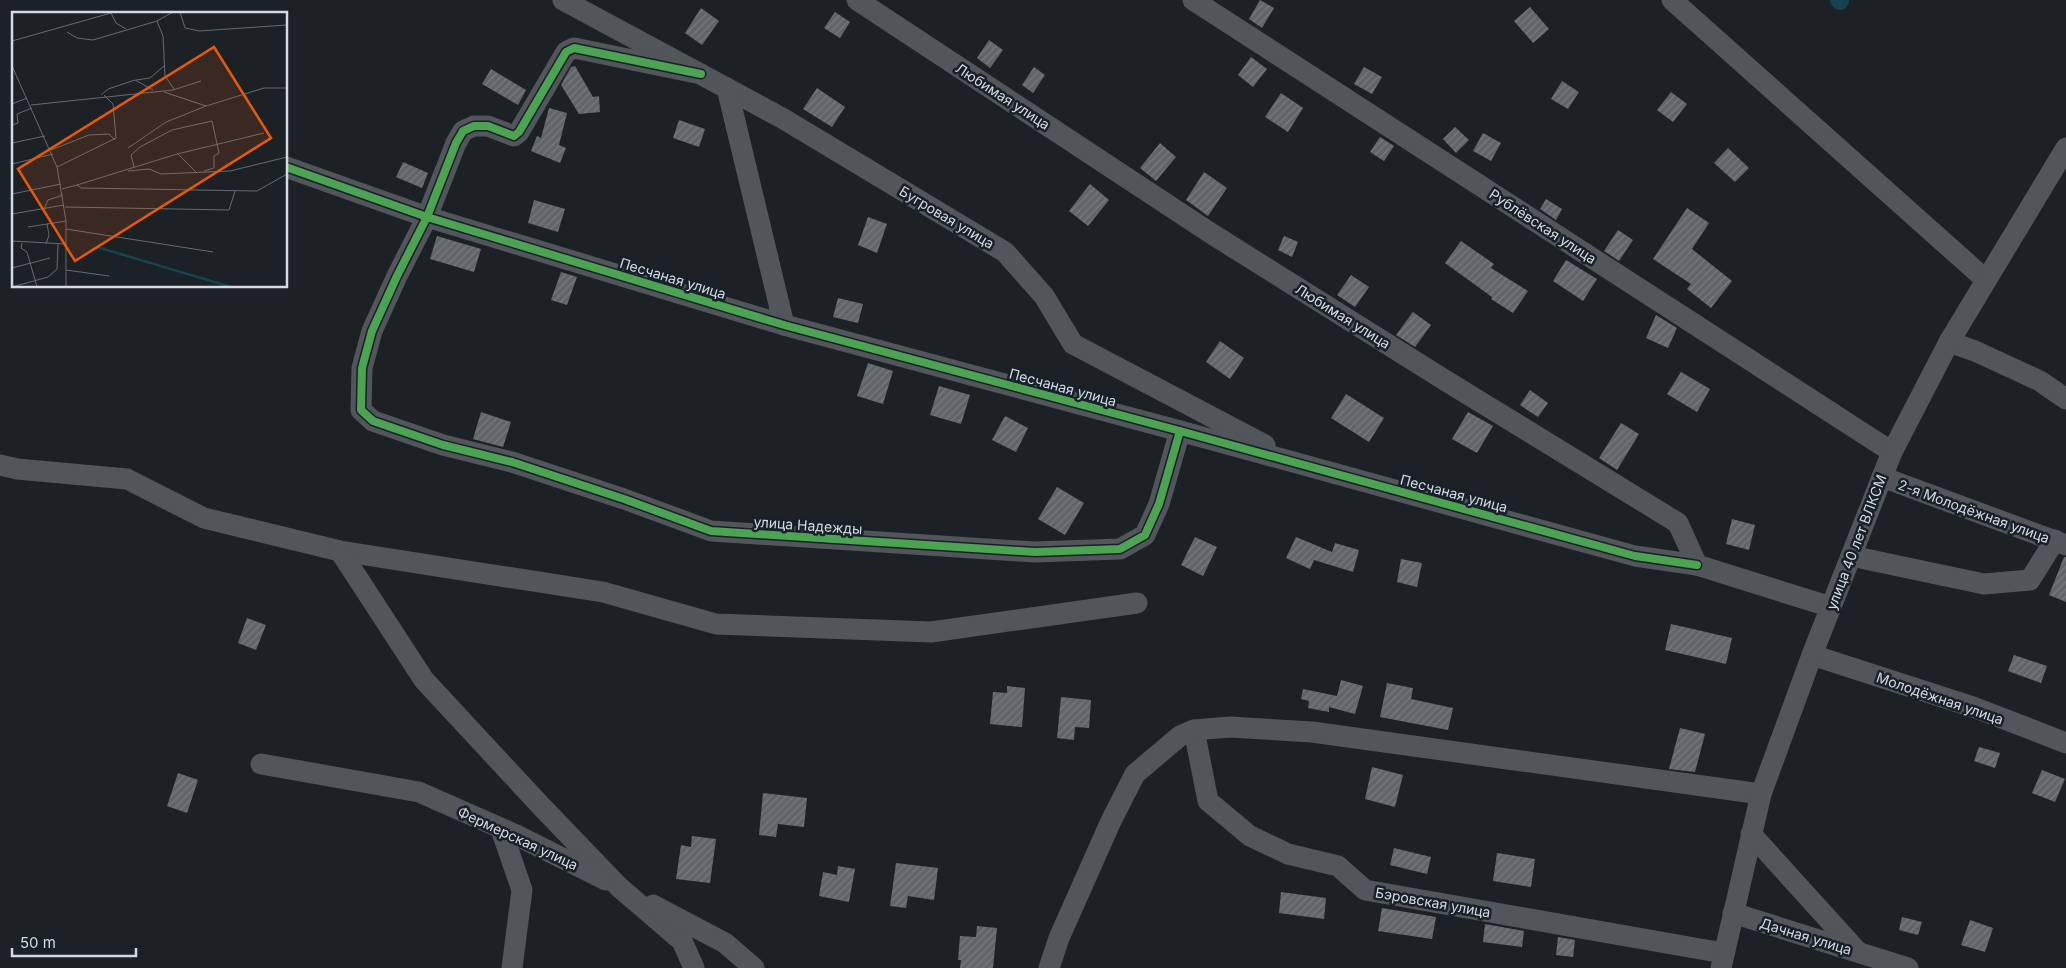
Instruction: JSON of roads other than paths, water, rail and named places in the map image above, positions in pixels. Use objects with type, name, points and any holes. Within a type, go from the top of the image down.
[{"type":"street","name":"Бугровая улица","points":[[563,0],[782,118],[1005,252],[1044,296],[1073,344],[1301,464]]},
{"type":"street","name":"Любимая улица","points":[[856,0],[1212,234],[1678,523],[1697,565]]},
{"type":"street","name":"Рублёвская улица","points":[[1193,0],[1892,452]]},
{"type":"street","points":[[1672,0],[1986,280]]},
{"type":"street","points":[[427,217],[456,143],[463,131],[474,126],[488,126],[514,136],[519,132],[566,52],[574,48],[701,74]]},
{"type":"street","points":[[727,88],[784,325]]},
{"type":"street","name":"улица 40 лет ВЛКСМ","points":[[1722,961],[1761,794],[1812,655],[1892,452],[1949,342],[1986,280],[2060,171],[2066,148]]},
{"type":"street","name":"Песчаная улица","points":[[288,168],[427,217],[784,325],[1635,556],[1697,565]]},
{"type":"street","name":"улица Надежды","points":[[427,217],[372,331],[362,368],[362,410],[373,421],[443,445],[512,462],[624,498],[711,530],[1035,552],[1120,549],[1146,535],[1159,504],[1180,431]]},
{"type":"street","points":[[1949,342],[1975,351],[2040,381],[2066,398]]},
{"type":"street","points":[[0,465],[17,470],[127,479],[204,518],[340,551],[603,592],[716,624],[931,632],[1137,603]]},
{"type":"street","name":"2-я Молодёжная улица","points":[[1882,477],[2060,543]]},
{"type":"street","points":[[1851,556],[1984,584],[2030,580],[2060,543]]},
{"type":"street","points":[[340,551],[424,680],[541,806],[619,886],[682,941],[694,968]]},
{"type":"street","points":[[1697,565],[1831,607]]},
{"type":"street","name":"Молодёжная улица","points":[[1812,655],[1973,707],[2066,743]]},
{"type":"street","points":[[1049,968],[1063,929],[1111,821],[1135,774],[1180,736],[1194,730],[1230,727],[1312,732],[1761,794]]},
{"type":"street","name":"Бэровская улица","points":[[1194,730],[1208,801],[1250,836],[1288,854],[1338,866],[1364,890],[1722,961]]},
{"type":"street","name":"Фермерская улица","points":[[261,764],[419,792],[619,886],[725,943],[754,968]]},
{"type":"street","points":[[501,829],[522,890],[512,968]]},
{"type":"street","points":[[1751,834],[1858,952]]},
{"type":"street","name":"Дачная улица","points":[[1732,913],[1908,968]]}]
